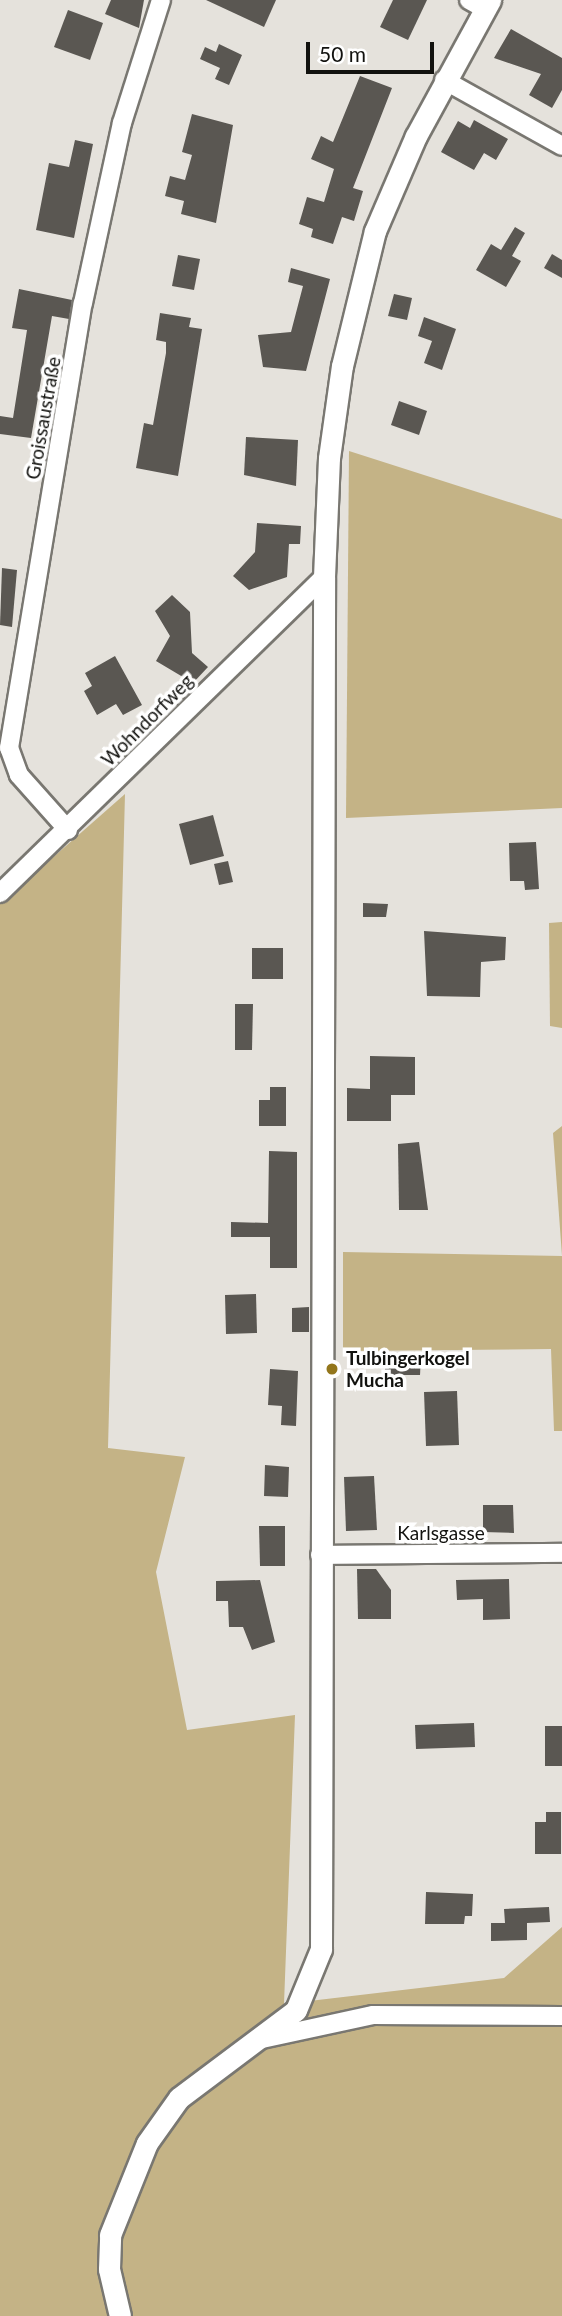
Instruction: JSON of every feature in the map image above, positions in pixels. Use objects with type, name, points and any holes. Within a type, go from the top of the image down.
[{"type":"street","name":"Groissaustraße","points":[[68,830],[19,775],[9,747],[83,303],[122,122],[161,0]]},
{"type":"street","points":[[120,2316],[109,2269],[110,2235],[133,2171],[179,2098],[262,2039],[307,1994],[321,1950],[324,578],[329,458],[362,271],[389,194],[481,3]]},
{"type":"street","points":[[444,80],[562,146]]},
{"type":"street","name":"Wohndorfweg","points":[[0,893],[68,830],[324,578]]},
{"type":"street","name":"Karlsgasse","points":[[320,1555],[562,1553]]},
{"type":"street","points":[[262,2039],[373,2015],[562,2016]]},
{"type":"shaded area","points":[[349,451],[562,519],[562,808],[346,818]]},
{"type":"shaded area","points":[[125,794],[108,1448],[185,1457],[156,1572],[187,1730],[295,1715],[284,2004],[504,1978],[562,1927],[562,2316],[0,2316],[0,904]]},
{"type":"shaded area","points":[[562,922],[562,1028],[550,1026],[549,923]]},
{"type":"shaded area","points":[[562,1126],[562,1256],[553,1133]]},
{"type":"shaded area","points":[[343,1252],[562,1256],[562,1431],[554,1431],[551,1349],[343,1351]]},
{"type":"building","points":[[111,0],[144,0],[139,28],[105,14]]},
{"type":"building","points":[[206,0],[276,0],[264,27]]},
{"type":"building","points":[[393,0],[427,0],[408,40],[380,27]]},
{"type":"building","points":[[68,10],[103,23],[90,60],[54,47]]},
{"type":"building","points":[[511,29],[562,58],[562,90],[552,108],[529,95],[541,74],[494,58]]},
{"type":"building","points":[[219,44],[242,55],[229,85],[215,79],[220,68],[200,59],[205,47],[216,52]]},
{"type":"building","points":[[360,76],[392,88],[353,188],[363,191],[354,221],[342,217],[333,244],[311,237],[313,229],[299,224],[307,197],[324,202],[334,169],[311,159],[321,136],[333,142]]},
{"type":"building","points":[[192,114],[233,125],[216,223],[181,214],[184,201],[165,196],[170,176],[185,180],[192,155],[182,152]]},
{"type":"building","points":[[474,120],[508,139],[496,160],[484,153],[474,170],[441,152],[458,121],[470,128]]},
{"type":"building","points":[[75,140],[93,144],[74,238],[36,230],[49,163],[69,167]]},
{"type":"building","points":[[515,227],[525,233],[512,256],[521,261],[506,287],[476,270],[491,244],[501,250]]},
{"type":"building","points":[[552,254],[562,260],[562,278],[544,268]]},
{"type":"building","points":[[178,255],[200,259],[194,290],[172,286]]},
{"type":"building","points":[[291,268],[330,279],[306,371],[263,367],[258,335],[291,332],[303,286],[288,282]]},
{"type":"building","points":[[19,289],[72,300],[69,319],[52,316],[31,438],[0,434],[0,416],[13,418],[27,330],[12,328]]},
{"type":"building","points":[[394,294],[412,298],[407,320],[388,316]]},
{"type":"building","points":[[160,313],[191,318],[189,327],[202,329],[178,476],[136,468],[144,423],[153,425],[166,353],[166,342],[156,340]]},
{"type":"building","points":[[424,317],[456,329],[442,370],[424,363],[432,341],[418,336]]},
{"type":"building","points":[[399,401],[427,411],[419,435],[391,425]]},
{"type":"building","points":[[246,437],[298,440],[296,486],[244,475]]},
{"type":"building","points":[[257,523],[301,526],[300,544],[289,544],[287,577],[249,590],[233,576],[255,552]]},
{"type":"building","points":[[2,568],[17,570],[12,627],[0,625]]},
{"type":"building","points":[[172,595],[190,612],[192,653],[208,667],[193,683],[156,661],[170,636],[155,611]]},
{"type":"building","points":[[115,656],[142,705],[123,715],[116,704],[97,715],[84,691],[92,686],[85,673]]},
{"type":"building","points":[[213,815],[224,856],[190,865],[179,824]]},
{"type":"building","points":[[536,842],[539,889],[525,890],[524,881],[510,881],[509,843]]},
{"type":"building","points":[[228,861],[233,882],[219,885],[214,864]]},
{"type":"building","points":[[363,903],[388,904],[386,917],[363,917]]},
{"type":"building","points":[[424,931],[506,937],[505,960],[481,962],[480,997],[427,996]]},
{"type":"building","points":[[252,948],[283,948],[283,979],[252,979]]},
{"type":"building","points":[[235,1004],[253,1004],[252,1050],[235,1050]]},
{"type":"building","points":[[370,1056],[415,1057],[415,1095],[391,1095],[391,1121],[347,1121],[347,1088],[370,1089]]},
{"type":"building","points":[[270,1087],[286,1087],[286,1126],[259,1126],[259,1100],[270,1100]]},
{"type":"building","points":[[419,1142],[428,1210],[399,1210],[398,1144]]},
{"type":"building","points":[[269,1151],[297,1152],[297,1268],[270,1268],[270,1237],[231,1237],[231,1222],[268,1223]]},
{"type":"building","points":[[256,1294],[257,1333],[226,1334],[225,1295]]},
{"type":"building","points":[[309,1307],[309,1332],[292,1332],[292,1308]]},
{"type":"building","points":[[385,1355],[421,1356],[420,1375],[385,1375]]},
{"type":"building","points":[[270,1369],[298,1371],[296,1426],[281,1425],[282,1406],[268,1405]]},
{"type":"building","points":[[457,1391],[459,1445],[426,1446],[424,1392]]},
{"type":"building","points":[[265,1465],[289,1467],[288,1497],[264,1496]]},
{"type":"building","points":[[374,1476],[377,1530],[346,1531],[344,1477]]},
{"type":"building","points":[[483,1505],[513,1505],[514,1533],[483,1532]]},
{"type":"building","points":[[259,1526],[285,1526],[285,1566],[260,1566]]},
{"type":"building","points":[[357,1569],[376,1569],[391,1590],[391,1619],[358,1619]]},
{"type":"building","points":[[509,1579],[510,1619],[483,1620],[483,1599],[457,1600],[456,1580]]},
{"type":"building","points":[[260,1580],[275,1642],[252,1650],[243,1627],[229,1627],[228,1601],[216,1601],[216,1581]]},
{"type":"building","points":[[474,1723],[475,1747],[416,1749],[415,1725]]},
{"type":"building","points":[[545,1726],[562,1726],[562,1766],[545,1766]]},
{"type":"building","points":[[546,1812],[561,1812],[561,1854],[535,1854],[535,1822],[546,1822]]},
{"type":"building","points":[[426,1892],[473,1894],[472,1916],[465,1916],[464,1924],[425,1924]]},
{"type":"building","points":[[549,1907],[550,1922],[527,1923],[527,1940],[491,1941],[491,1923],[505,1923],[504,1909]]},
{"type":"place","name":"Tulbingerkogel Mucha","points":[[332,1369]]}]
